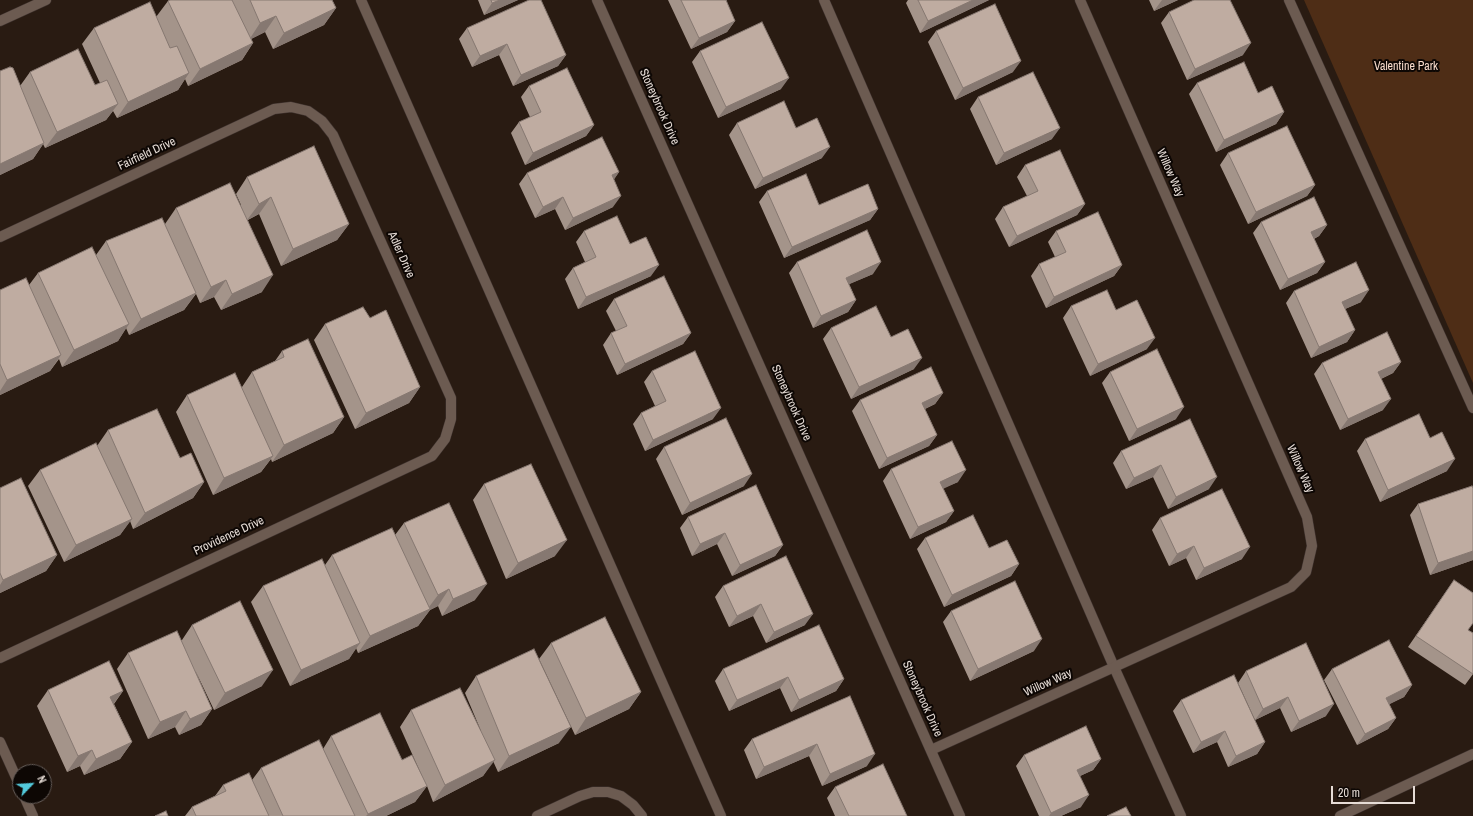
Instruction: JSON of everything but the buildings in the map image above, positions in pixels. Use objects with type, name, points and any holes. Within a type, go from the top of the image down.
[{"type":"street","points":[[0,21],[46,0]]},
{"type":"street","points":[[361,0],[722,816]]},
{"type":"street","name":"Stoneybrook Drive","points":[[597,0],[960,816]]},
{"type":"street","points":[[824,0],[1114,667],[1181,816]]},
{"type":"street","name":"Willow Way","points":[[931,750],[1291,587],[1306,572],[1312,546],[1307,517],[1080,0]]},
{"type":"street","points":[[1289,0],[1473,408]]},
{"type":"street","name":"Fairfield Drive","points":[[0,237],[274,109],[291,107],[308,111]]},
{"type":"street","name":"Adler Drive","points":[[308,111],[322,121],[333,135],[451,398],[451,419]]},
{"type":"street","name":"Providence Drive","points":[[0,658],[432,456],[445,439],[451,419]]},
{"type":"street","points":[[0,742],[12,768]]},
{"type":"street","points":[[1340,816],[1473,754]]},
{"type":"street","points":[[537,816],[580,796],[593,792],[608,792],[621,796],[633,805],[642,816]]},
{"type":"street","points":[[28,804],[33,816]]},
{"type":"green space","name":"Valentine Park","points":[[1304,0],[1473,0],[1473,383]]}]
